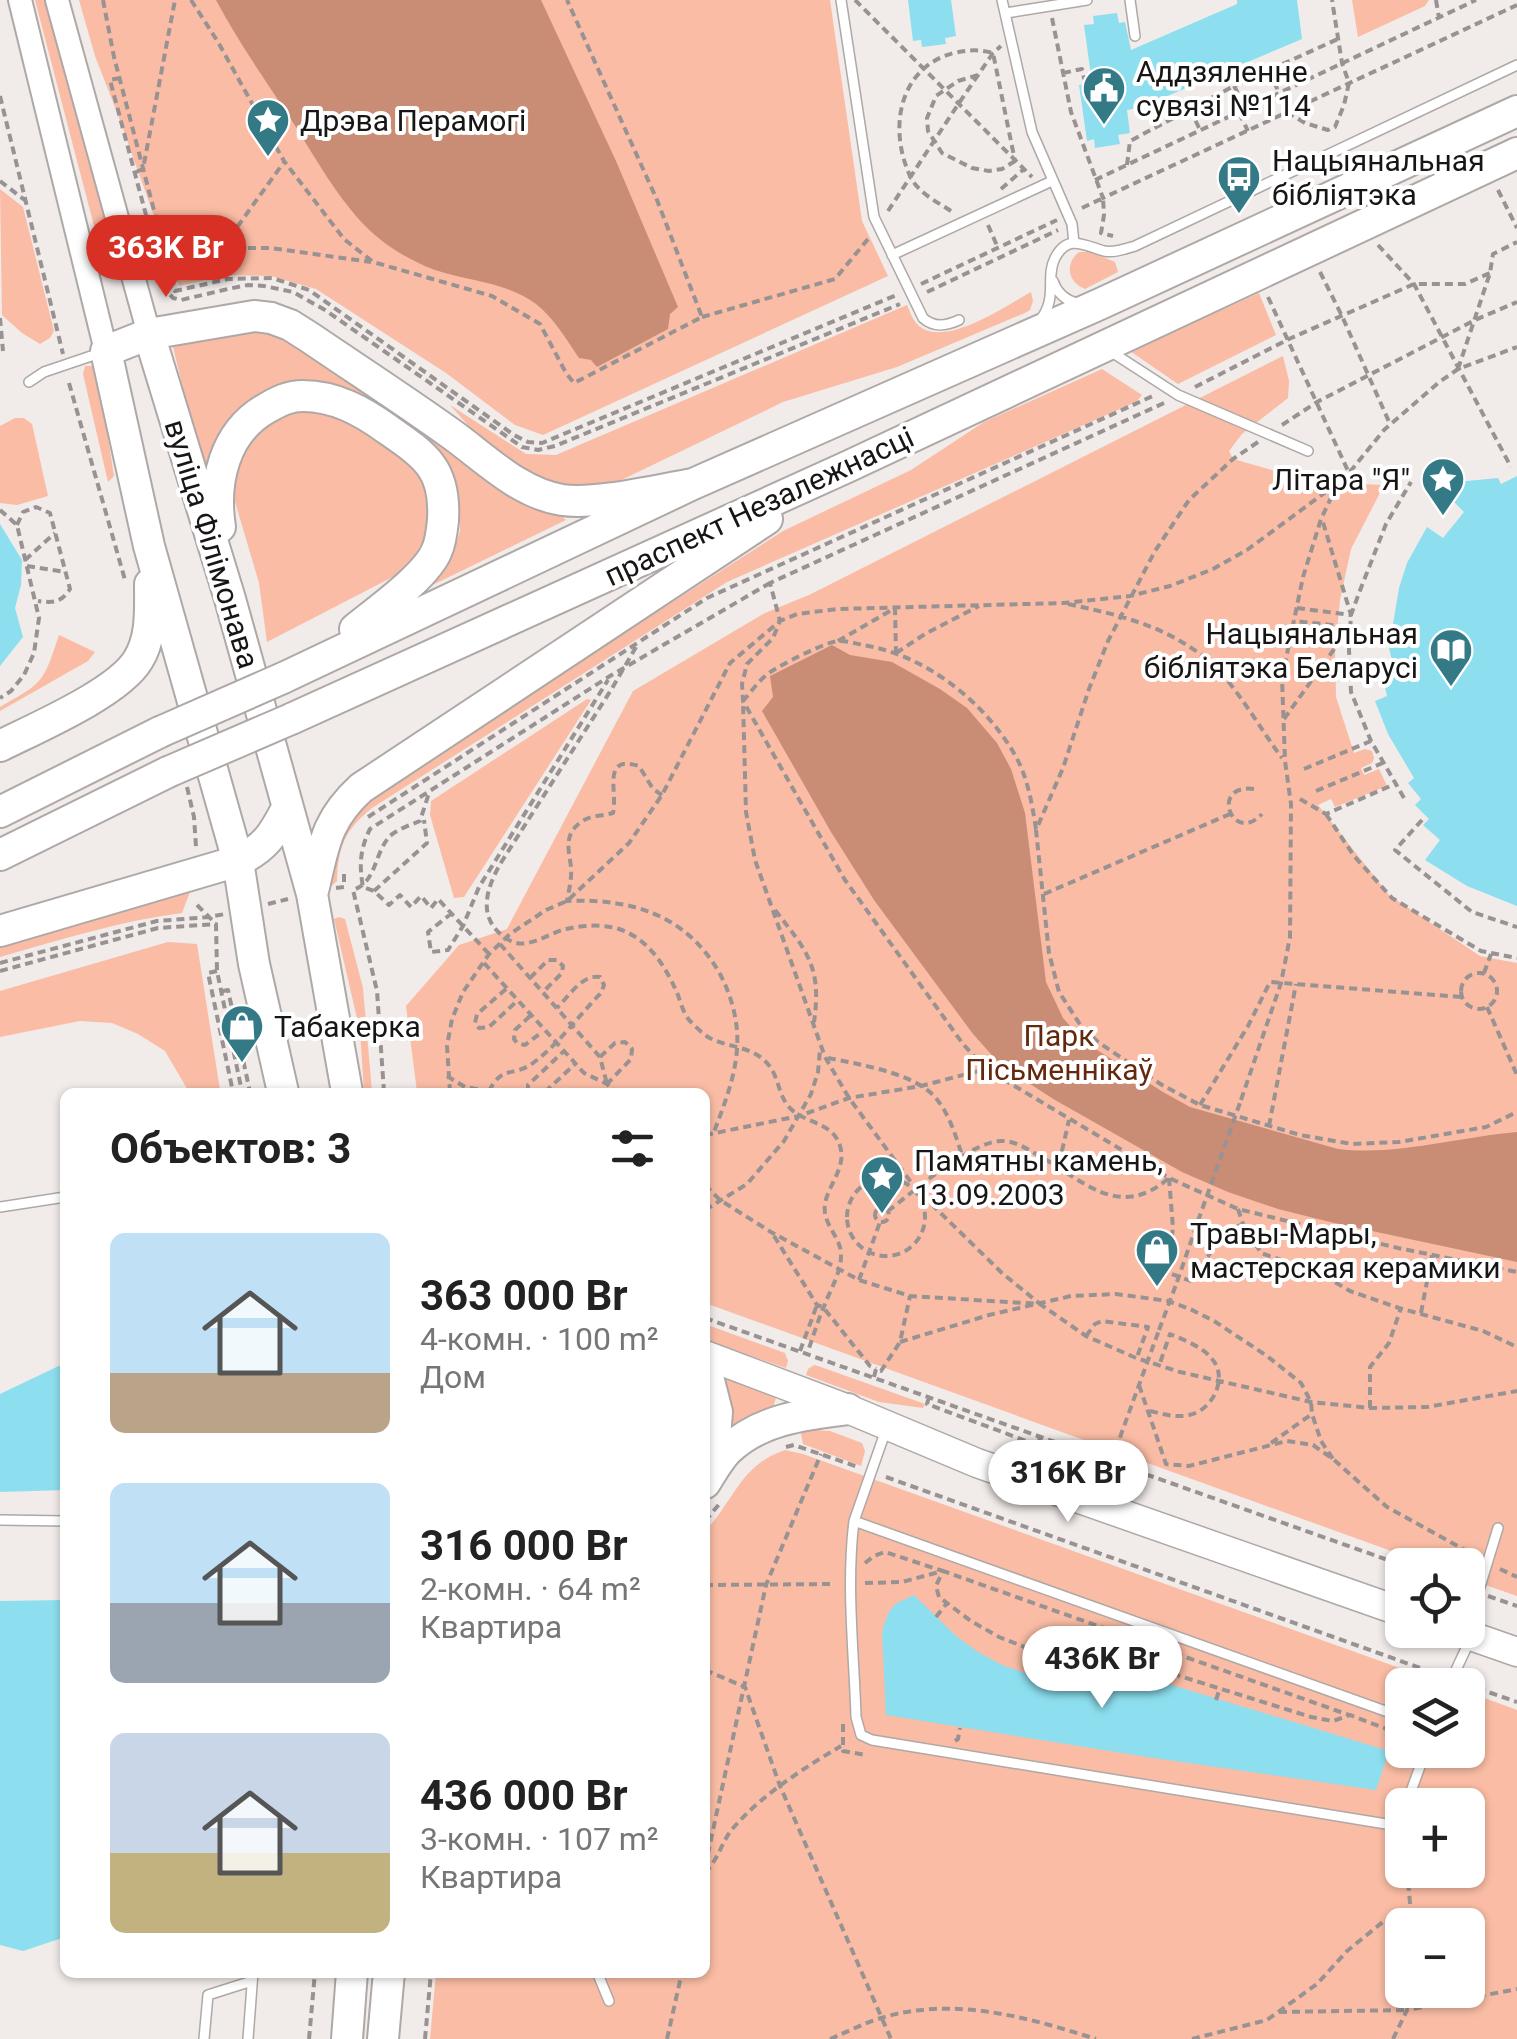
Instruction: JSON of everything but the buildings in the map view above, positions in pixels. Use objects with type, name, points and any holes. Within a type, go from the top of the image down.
[{"type":"main road","name":"праспект Незалежнасці","points":[[0,812],[160,732],[692,484],[1013,344],[1517,112]]},
{"type":"main road","name":"праспект Незалежнасці","points":[[0,855],[168,772],[847,466],[1517,152]]},
{"type":"main road","points":[[106,351],[149,334],[254,316],[272,318],[290,325],[507,476],[544,495],[585,501],[692,484]]},
{"type":"main road","name":"вуліца Філімонава","points":[[149,334],[230,599],[312,894],[346,1088]]},
{"type":"main road","name":"вуліца Філімонава","points":[[106,351],[149,546],[238,861],[254,964],[282,1088]]},
{"type":"main road","points":[[230,599],[218,489],[232,440],[254,416],[287,398],[324,398],[360,410],[430,464],[444,497],[436,554],[400,592],[296,671]]},
{"type":"main road","points":[[312,894],[333,818],[361,788],[847,466]]},
{"type":"main road","points":[[0,746],[104,692],[130,672],[138,661],[150,619],[149,546]]},
{"type":"main road","points":[[0,931],[238,861],[266,844],[287,808]]},
{"type":"main road","points":[[710,1358],[977,1463],[1385,1606]]},
{"type":"main road","points":[[710,1382],[717,1425],[712,1485]]},
{"type":"main road","points":[[712,1485],[725,1452],[763,1426],[848,1409]]},
{"type":"main road","points":[[1485,1639],[1517,1652]]},
{"type":"main road","points":[[347,2039],[352,1978]]},
{"type":"main road","points":[[383,2039],[388,1978]]},
{"type":"street","name":"вуліца Філімонава","points":[[20,0],[106,351]]},
{"type":"street","name":"вуліца Філімонава","points":[[57,0],[149,334]]},
{"type":"lane","points":[[841,0],[872,208],[878,226],[920,314],[930,323],[945,325],[958,320]]},
{"type":"lane","points":[[1002,0],[1032,132],[1068,215],[1074,243]]},
{"type":"lane","points":[[1006,13],[1088,0]]},
{"type":"lane","points":[[1130,0],[1135,36]]},
{"type":"lane","points":[[1013,344],[1047,311],[1052,294],[1052,267],[1058,253],[1074,243],[1107,251],[1135,246],[1517,64]]},
{"type":"lane","points":[[892,255],[1052,180]]},
{"type":"lane","points":[[1052,267],[1054,285],[1066,299],[1100,304]]},
{"type":"lane","points":[[1103,346],[1178,395],[1308,451]]},
{"type":"lane","points":[[30,382],[44,372],[106,351]]},
{"type":"lane","points":[[0,1206],[60,1198]]},
{"type":"lane","points":[[888,1426],[850,1540],[857,1728],[861,1735],[872,1740],[1385,1824]]},
{"type":"lane","points":[[0,1520],[60,1521]]},
{"type":"lane","points":[[854,1521],[1385,1711]]},
{"type":"lane","points":[[1485,1568],[1498,1528]]},
{"type":"lane","points":[[204,2039],[208,1995],[250,1978]]},
{"type":"lane","points":[[248,2039],[252,1978]]},
{"type":"lane","points":[[599,1978],[609,2001]]},
{"type":"path","points":[[103,0],[176,291],[228,279],[272,278],[309,290],[528,442],[542,442],[911,294],[1057,220]]},
{"type":"path","points":[[144,169],[175,0]]},
{"type":"path","points":[[191,0],[284,161],[344,238],[372,262]]},
{"type":"path","points":[[567,0],[657,200],[702,317]]},
{"type":"path","points":[[855,0],[1015,161]]},
{"type":"path","points":[[1287,112],[1328,130],[1335,127],[1344,105],[1349,83],[1332,0]]},
{"type":"path","points":[[1436,0],[1439,18]]},
{"type":"path","points":[[1094,180],[1476,0]]},
{"type":"path","points":[[1068,215],[1517,4]]},
{"type":"path","points":[[1050,7],[1071,112],[1103,198],[1101,233],[1120,236]]},
{"type":"path","points":[[161,270],[168,264],[222,248],[271,248],[372,262],[492,296],[540,324],[574,383],[702,317],[835,279],[878,226],[993,53],[1012,36]]},
{"type":"path","points":[[1126,165],[1130,141],[1234,86],[1338,39]]},
{"type":"path","points":[[964,206],[952,211],[922,192],[910,176],[902,147],[903,98],[911,80],[938,58],[979,49],[993,53]]},
{"type":"path","points":[[993,53],[1015,161]]},
{"type":"path","points":[[1063,73],[1082,68],[1084,78],[1091,77]]},
{"type":"path","points":[[1269,70],[1279,93]]},
{"type":"path","points":[[978,76],[958,81],[936,96],[927,118],[928,131],[942,153],[972,168],[1002,169],[1015,161]]},
{"type":"path","points":[[120,78],[110,80],[166,290],[177,300],[248,286],[293,292],[504,436],[522,447],[538,450],[1061,229]]},
{"type":"path","points":[[1234,86],[1246,108]]},
{"type":"path","points":[[0,97],[63,354]]},
{"type":"path","points":[[1190,109],[1200,130]]},
{"type":"path","points":[[1238,112],[1248,130]]},
{"type":"path","points":[[222,248],[284,161]]},
{"type":"path","points":[[135,172],[144,169]]},
{"type":"path","points":[[1000,189],[1024,169]]},
{"type":"path","points":[[0,181],[26,201]]},
{"type":"path","points":[[1508,185],[1498,190],[1517,228]]},
{"type":"path","points":[[1374,240],[1414,284],[1511,467]]},
{"type":"path","points":[[1458,369],[1493,254],[1517,242]]},
{"type":"path","points":[[1369,250],[1378,246]]},
{"type":"path","points":[[1320,272],[1390,424]]},
{"type":"path","points":[[1178,395],[1289,339],[1414,284],[1465,284],[1490,274]]},
{"type":"path","points":[[1268,297],[1349,473]]},
{"type":"path","points":[[1036,830],[1063,768],[1088,689],[1130,596],[1189,500],[1233,459],[1317,402],[1517,302]]},
{"type":"path","points":[[0,318],[2,351]]},
{"type":"path","points":[[449,1088],[446,1046],[452,1019],[463,992],[489,954],[546,910],[567,901],[630,843],[662,795],[730,663],[780,620],[838,609],[1064,603],[1130,596],[1170,586],[1248,550],[1338,484],[1390,424],[1458,369],[1517,347]]},
{"type":"path","points":[[69,383],[126,584]]},
{"type":"path","points":[[363,887],[362,845],[370,829],[625,666],[770,584],[1166,401],[1156,394],[707,598],[368,817]]},
{"type":"path","points":[[1404,798],[1372,741],[1351,692],[1350,628],[1386,524],[1411,482]]},
{"type":"path","points":[[1111,1462],[1281,982],[1290,936],[1292,880],[1282,678],[1302,576],[1338,484]]},
{"type":"path","points":[[17,525],[24,512],[36,507],[50,512],[70,589],[56,603],[36,601]]},
{"type":"path","points":[[0,510],[17,525],[38,618],[34,652],[24,675],[11,692],[0,698]]},
{"type":"path","points":[[1322,519],[1352,614]]},
{"type":"path","points":[[26,563],[55,533]]},
{"type":"path","points":[[26,563],[65,572]]},
{"type":"path","points":[[770,584],[780,620],[773,638],[747,664],[742,684],[746,812],[755,860],[825,1057],[849,1098],[916,1189],[1002,1273],[1040,1304],[1086,1336],[1159,1366],[1311,1402],[1370,1408],[1427,1407],[1517,1391]]},
{"type":"path","points":[[1064,603],[1148,624],[1213,665],[1285,762]]},
{"type":"path","points":[[896,653],[980,605]]},
{"type":"path","points":[[743,701],[767,674],[838,641],[895,608]]},
{"type":"path","points":[[895,608],[896,653]]},
{"type":"path","points":[[1297,608],[1352,614]]},
{"type":"path","points":[[1294,622],[1350,628]]},
{"type":"path","points":[[1284,719],[1350,628]]},
{"type":"path","points":[[1258,638],[1290,640]]},
{"type":"path","points":[[838,641],[896,653],[936,674],[988,718],[1002,736],[1024,777],[1036,830],[1054,974],[1068,1008],[1081,1026],[1116,1056],[1200,1105],[1332,1142],[1374,1144],[1472,1130],[1517,1112]]},
{"type":"path","points":[[638,642],[490,882],[486,910],[492,924],[514,942],[527,943],[564,929],[596,925],[621,930],[644,942],[672,980],[687,1018],[708,1037],[763,1058],[778,1078],[786,1103],[799,1116],[830,1130],[840,1146],[840,1166],[824,1204],[826,1222],[841,1250],[838,1270],[800,1351]]},
{"type":"path","points":[[452,912],[428,932],[431,952],[448,950],[479,887],[610,676]]},
{"type":"path","points":[[743,701],[845,880],[963,1044],[986,1069],[1168,1178],[1238,1209],[1517,1272]]},
{"type":"path","points":[[1304,769],[1372,741]]},
{"type":"path","points":[[567,901],[571,873],[567,846],[571,834],[590,817],[613,813],[613,772],[628,762],[640,766],[653,789],[662,795]]},
{"type":"path","points":[[1316,791],[1385,762]]},
{"type":"path","points":[[1326,814],[1396,783]]},
{"type":"path","points":[[1254,789],[1242,788],[1233,793],[1228,803],[1230,814],[1244,823],[1262,814]]},
{"type":"path","points":[[363,887],[381,847],[394,833],[420,821],[429,793]]},
{"type":"path","points":[[1300,800],[1326,814],[1354,856],[1392,898],[1481,951],[1517,958]]},
{"type":"path","points":[[1044,894],[1230,814]]},
{"type":"path","points":[[374,891],[427,843],[423,815]]},
{"type":"path","points":[[1422,820],[1395,850],[1472,912],[1517,928]]},
{"type":"path","points":[[0,963],[157,921],[209,917],[344,886]]},
{"type":"path","points":[[384,1088],[377,992],[353,890],[363,887],[374,891],[389,905],[400,896],[410,907],[421,896],[431,908],[438,899],[489,954]]},
{"type":"path","points":[[567,901],[626,904],[656,914],[691,936],[711,958],[727,988],[737,1020],[738,1048],[733,1077],[714,1132]]},
{"type":"path","points":[[197,905],[216,924],[217,971],[241,1088]]},
{"type":"path","points":[[772,906],[814,967],[818,994],[813,1025]]},
{"type":"path","points":[[0,971],[158,928],[216,924]]},
{"type":"path","points":[[500,944],[600,1057],[607,1084]]},
{"type":"path","points":[[1484,973],[1491,953]]},
{"type":"path","points":[[530,978],[548,960],[557,960],[563,966],[562,973],[543,992]]},
{"type":"path","points":[[484,963],[584,1073],[611,1088]]},
{"type":"path","points":[[217,971],[208,973],[232,1088]]},
{"type":"path","points":[[1484,973],[1494,980],[1495,999],[1486,1007],[1474,1008],[1461,997],[1463,980],[1472,974],[1484,973]]},
{"type":"path","points":[[491,1088],[495,1079],[535,1062],[554,1043],[601,993],[604,985],[600,977],[585,979],[557,1008]]},
{"type":"path","points":[[1200,1105],[1270,982],[1461,997]]},
{"type":"path","points":[[1269,1126],[1296,984]]},
{"type":"path","points":[[506,989],[477,1014],[480,1028],[489,1028],[518,1001]]},
{"type":"path","points":[[221,992],[228,990],[249,1088]]},
{"type":"path","points":[[1486,1007],[1517,1075]]},
{"type":"path","points":[[530,1016],[515,1030],[517,1043],[525,1045],[544,1031]]},
{"type":"path","points":[[600,1057],[615,1043],[625,1042],[632,1049],[630,1058],[607,1084]]},
{"type":"path","points":[[710,1207],[747,1184],[784,1141],[811,1094],[820,1046]]},
{"type":"path","points":[[528,1088],[564,1052]]},
{"type":"path","points":[[825,1057],[921,1086],[946,1112],[962,1156]]},
{"type":"path","points":[[548,1088],[575,1064]]},
{"type":"path","points":[[710,1133],[799,1116],[849,1098],[921,1086],[986,1069]]},
{"type":"path","points":[[447,1076],[470,1088]]},
{"type":"path","points":[[1058,1166],[1069,1120]]},
{"type":"path","points":[[888,1210],[962,1156],[998,1140],[1058,1166],[1093,1190],[1119,1197],[1149,1192],[1168,1178]]},
{"type":"path","points":[[891,1178],[916,1189],[925,1212],[925,1225],[914,1246],[892,1257],[880,1257],[857,1244],[846,1220],[854,1194],[864,1184],[891,1178]]},
{"type":"path","points":[[1168,1178],[1172,1228],[1163,1271],[1194,1282],[1218,1242],[1242,1224]]},
{"type":"path","points":[[710,1189],[720,1200],[771,1232],[859,1280],[910,1296],[1040,1304]]},
{"type":"path","points":[[1238,1209],[1242,1224],[1261,1253],[1321,1274],[1350,1291],[1483,1330],[1517,1347]]},
{"type":"path","points":[[880,1222],[877,1210],[888,1210]]},
{"type":"path","points":[[859,1280],[880,1222],[888,1219],[888,1210]]},
{"type":"path","points":[[771,1232],[820,1306],[876,1369],[881,1371],[900,1342],[910,1296]]},
{"type":"path","points":[[1422,1313],[1432,1255]]},
{"type":"path","points":[[900,1342],[1071,1296],[1116,1294],[1168,1301],[1214,1321],[1301,1383],[1311,1402],[1321,1441],[1333,1460]]},
{"type":"path","points":[[807,1354],[820,1306]]},
{"type":"path","points":[[1370,1408],[1370,1367],[1388,1343],[1402,1308]]},
{"type":"path","points":[[710,1320],[929,1397],[926,1404],[1038,1445],[1040,1437],[1385,1560]]},
{"type":"path","points":[[1086,1336],[1095,1324],[1102,1322],[1148,1327],[1136,1358]]},
{"type":"path","points":[[1150,1411],[1175,1417],[1194,1415],[1208,1406],[1219,1382],[1212,1358],[1170,1334],[1159,1366]]},
{"type":"path","points":[[874,1378],[876,1369]]},
{"type":"path","points":[[1139,1385],[1166,1464],[1189,1466],[1287,1442],[1313,1445],[1387,1507],[1517,1577]]},
{"type":"path","points":[[1264,1446],[1312,1414]]},
{"type":"path","points":[[782,1448],[794,1445],[821,1454],[1411,1668]]},
{"type":"path","points":[[710,1847],[766,1585],[821,1454]]},
{"type":"path","points":[[943,1571],[902,1582],[864,1583],[862,1569],[866,1561],[885,1552],[943,1571],[1385,1728]]},
{"type":"path","points":[[943,1571],[936,1586],[938,1596],[947,1603],[998,1636],[1066,1664],[1151,1666],[1311,1717],[1333,1722],[1350,1715]]},
{"type":"path","points":[[710,1584],[851,1584]]},
{"type":"path","points":[[936,1616],[947,1603]]},
{"type":"path","points":[[1132,1684],[1131,1665],[1137,1641]]},
{"type":"path","points":[[710,1672],[745,1686],[780,1786],[891,2039]]},
{"type":"path","points":[[1216,1700],[1220,1688]]},
{"type":"path","points":[[1485,1692],[1517,1702]]},
{"type":"path","points":[[842,1709],[844,1751],[882,1757]]},
{"type":"path","points":[[952,1744],[958,1739],[960,1728]]},
{"type":"path","points":[[710,1866],[717,1860],[730,1830],[780,1786],[843,1745]]},
{"type":"path","points":[[1192,2039],[1267,2020],[1317,1984],[1347,1951],[1385,1921]]},
{"type":"path","points":[[310,2039],[315,1978]]},
{"type":"path","points":[[425,2039],[430,1978]]},
{"type":"path","points":[[667,2039],[681,1978]]},
{"type":"path","points":[[1278,2012],[1406,2010],[1517,1988]]},
{"type":"path","points":[[830,2039],[881,2018],[928,2009],[980,2010],[1039,2021],[1096,2039]]},
{"type":"path","points":[[1393,2039],[1406,2010]]},
{"type":"green space","points":[[35,0],[46,0],[120,265],[105,268]]},
{"type":"green space","points":[[79,0],[830,0],[862,221],[888,276],[543,435],[515,425],[446,373],[316,289],[271,276],[228,275],[179,286],[95,56]]},
{"type":"green space","points":[[1352,0],[1429,0],[1425,6],[1358,37]]},
{"type":"green space","points":[[0,189],[23,207],[54,331],[40,344],[2,315]]},
{"type":"green space","points":[[1079,252],[1115,262],[1118,272],[1085,289],[1079,286],[1070,272]]},
{"type":"green space","points":[[1031,292],[1033,301],[1027,312],[897,367],[783,402],[609,486],[561,488],[520,471],[484,443],[450,405],[526,454],[556,455],[907,305],[919,326],[944,332],[991,315]]},
{"type":"green space","points":[[1259,293],[1276,335],[1178,384],[1130,351]]},
{"type":"green space","points":[[266,322],[566,520],[412,595],[447,559],[460,531],[458,496],[445,464],[434,447],[359,394],[316,382],[297,382],[205,483],[171,338]]},
{"type":"green space","name":"Парк Пісьменнікаў","points":[[1283,356],[1289,381],[1288,398],[1242,434],[1229,451],[1233,459],[1300,478],[1384,485],[1351,549],[1340,600],[1335,652],[1336,697],[1354,753],[1372,751],[1372,763],[1361,768],[1364,775],[1379,769],[1387,786],[1335,807],[1331,799],[1318,805],[1389,895],[1480,956],[1517,963],[1517,1596],[1485,1585],[1485,1548],[1385,1549],[710,1305],[710,1088],[416,1088],[406,1006],[459,945],[507,929],[633,691],[765,613],[809,595]]},
{"type":"green space","points":[[85,366],[95,366],[99,380],[114,476],[108,482],[83,374]]},
{"type":"green space","points":[[1102,369],[1142,395],[1136,402],[727,582],[372,808],[345,840],[337,881],[328,889],[333,834],[377,792],[783,531],[911,470],[984,422]]},
{"type":"green space","points":[[288,407],[352,416],[426,475],[433,534],[410,568],[267,642],[259,583],[233,495],[234,469],[256,431]]},
{"type":"green space","points":[[15,418],[32,424],[48,496],[17,505],[0,503],[0,426]]},
{"type":"green space","points":[[59,635],[95,652],[88,661],[0,711],[0,707],[40,680]]},
{"type":"green space","points":[[591,700],[464,897],[454,898],[430,815],[431,801]]},
{"type":"green space","points":[[190,892],[182,913],[113,926],[0,957],[0,944]]},
{"type":"green space","points":[[334,919],[345,919],[363,988],[372,1088],[364,1088],[360,1031]]},
{"type":"green space","points":[[168,942],[197,944],[220,1088],[187,1088],[165,1051],[112,1023],[80,1021],[0,1037],[0,991]]},
{"type":"green space","points":[[710,1326],[785,1353],[786,1368],[710,1342]]},
{"type":"green space","points":[[814,1365],[925,1404],[923,1408],[879,1402],[806,1375]]},
{"type":"green space","points":[[712,1366],[778,1389],[773,1409],[727,1434]]},
{"type":"green space","points":[[800,1429],[830,1431],[862,1443],[865,1451],[861,1466],[803,1444]]},
{"type":"green space","points":[[785,1450],[803,1454],[1400,1668],[1385,1668],[1385,1768],[1485,1768],[1485,1698],[1517,1710],[1517,2039],[430,2039],[436,1978],[710,1978],[710,1525],[748,1474]]},
{"type":"shaded area","points":[[216,0],[541,0],[678,307],[670,314],[668,329],[597,367],[591,360],[579,358],[536,304],[500,286],[435,270],[387,244],[368,229],[333,186]]},
{"type":"shaded area","points":[[832,645],[850,655],[892,662],[940,689],[967,708],[997,743],[1011,769],[1025,813],[1046,982],[1063,1018],[1083,1041],[1190,1107],[1338,1149],[1405,1148],[1517,1132],[1517,1262],[1330,1222],[1228,1192],[1182,1172],[1055,1100],[998,1062],[874,900],[762,711],[773,697],[770,676]]},
{"type":"place","name":"Аддзяленне сувязі №114","points":[[1104,126]]},
{"type":"place","name":"Дрэва Перамогі","points":[[268,158]]},
{"type":"place","name":"Нацыянальная бібліятэка","points":[[1239,215]]},
{"type":"place","name":"Літара \"Я\"","points":[[1443,517]]},
{"type":"place","name":"Нацыянальная бібліятэка Беларусі","points":[[1451,688]]},
{"type":"place","name":"Табакерка","points":[[242,1064]]},
{"type":"place","name":"Памятны камень, 13.09.2003","points":[[882,1215]]},
{"type":"place","name":"Травы-Мары, мастерская керамики","points":[[1157,1288]]}]
